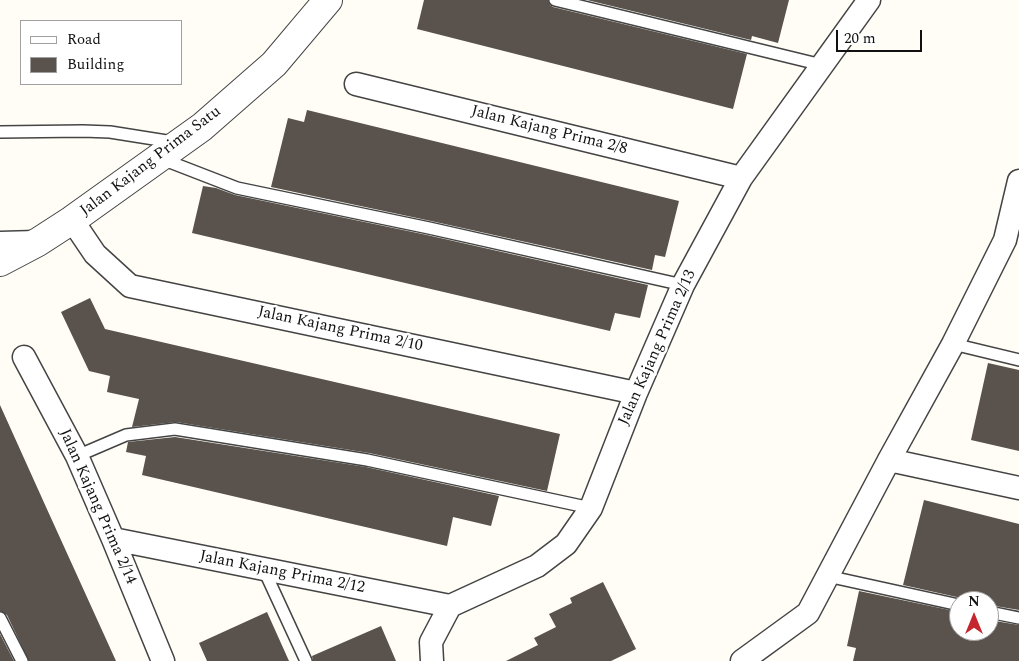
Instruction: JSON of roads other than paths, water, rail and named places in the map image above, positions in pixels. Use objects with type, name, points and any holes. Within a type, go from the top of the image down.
[{"type":"street","name":"Jalan Kajang Prima Satu","points":[[0,262],[38,242],[72,220],[202,127],[274,64],[328,0]]},
{"type":"street","name":"Jalan Kajang Prima 2/13","points":[[450,606],[537,566],[566,544],[591,508],[636,393],[683,285],[741,178],[869,0]]},
{"type":"street","name":"Jalan Kajang Prima 2/8","points":[[356,84],[741,178]]},
{"type":"street","points":[[742,661],[808,613],[889,460],[1012,242],[1019,181]]},
{"type":"street","name":"Jalan Kajang Prima 2/10","points":[[72,220],[95,254],[130,286],[636,393]]},
{"type":"street","points":[[0,243],[38,242]]},
{"type":"street","name":"Jalan Kajang Prima 2/14","points":[[24,357],[76,456],[113,539],[162,661]]},
{"type":"street","points":[[889,460],[1019,488]]},
{"type":"street","name":"Jalan Kajang Prima 2/12","points":[[113,539],[450,606]]},
{"type":"street","points":[[432,661],[431,642],[450,606]]},
{"type":"lane","points":[[556,0],[822,65]]},
{"type":"lane","points":[[0,132],[110,132],[170,151],[238,188],[429,228],[683,285]]},
{"type":"lane","points":[[953,344],[1019,360]]},
{"type":"lane","points":[[76,456],[126,435],[175,428],[367,460],[591,508]]},
{"type":"lane","points":[[264,570],[306,661]]},
{"type":"lane","points":[[827,576],[949,603]]},
{"type":"lane","points":[[999,614],[1019,618]]},
{"type":"lane","points":[[0,618],[22,661]]}]
